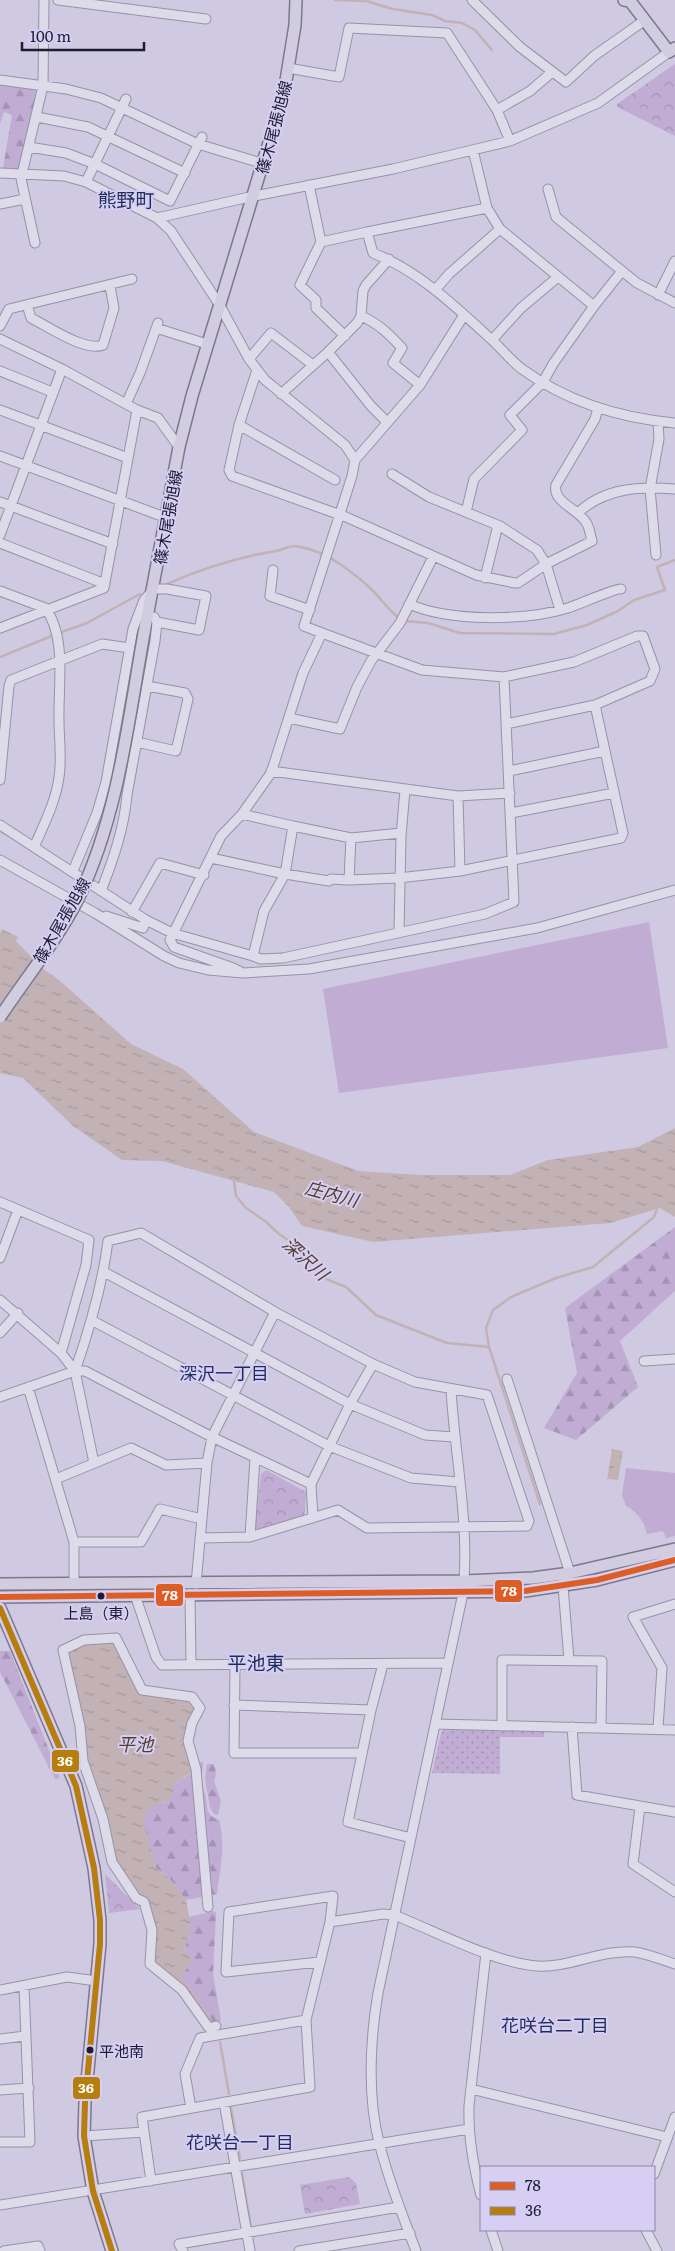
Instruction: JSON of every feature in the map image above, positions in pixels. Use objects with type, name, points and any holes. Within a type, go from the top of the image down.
[{"type":"main road","name":"篠木尾張旭線","points":[[0,1017],[61,928],[77,900],[95,858],[116,790],[179,447],[207,344],[264,164],[284,93],[295,24],[296,0]]},
{"type":"main road","points":[[624,0],[630,0],[672,50]]},
{"type":"main road","points":[[464,1587],[570,1573],[675,1549]]},
{"type":"main road","points":[[0,1584],[74,1584],[193,1589],[464,1587],[525,1591],[597,1580],[675,1560]]},
{"type":"main road","points":[[0,1597],[135,1595],[193,1589]]},
{"type":"main road","points":[[0,1608],[76,1786],[89,1836],[99,1908],[100,1944],[85,2102],[84,2136],[93,2191],[112,2251]]},
{"type":"street","points":[[35,243],[21,174],[37,117],[43,86],[44,0]]},
{"type":"street","points":[[58,0],[206,19]]},
{"type":"street","points":[[472,0],[520,47],[566,82],[594,56],[645,20]]},
{"type":"street","points":[[288,68],[339,77],[349,28],[447,33],[497,110],[510,141]]},
{"type":"street","points":[[157,218],[254,196],[394,169],[510,141],[598,103],[672,50]]},
{"type":"street","points":[[497,110],[530,91],[551,72]]},
{"type":"street","points":[[0,80],[66,89],[124,103],[200,141],[264,164]]},
{"type":"street","points":[[86,182],[124,103]]},
{"type":"street","points":[[37,117],[88,127],[185,173]]},
{"type":"street","points":[[29,146],[66,153],[95,164],[170,201],[200,141]]},
{"type":"street","points":[[473,150],[487,208],[500,228],[594,306]]},
{"type":"street","points":[[0,173],[64,176],[86,182],[157,218],[171,231],[219,304],[249,360],[257,370],[281,394],[345,445],[355,460]]},
{"type":"street","points":[[309,185],[321,242],[300,286],[316,300],[316,308],[344,336]]},
{"type":"street","points":[[548,188],[556,217],[637,284],[675,303]]},
{"type":"street","points":[[0,204],[25,198]]},
{"type":"street","points":[[321,242],[487,208]]},
{"type":"street","points":[[435,290],[449,274],[500,228]]},
{"type":"street","points":[[368,232],[373,253],[389,259],[424,281],[492,340],[521,369],[587,405],[675,423]]},
{"type":"street","points":[[281,394],[357,323],[361,316],[363,291],[366,285],[389,259]]},
{"type":"street","points":[[658,295],[675,261]]},
{"type":"street","points":[[466,512],[474,479],[522,430],[510,415],[543,382],[553,364],[594,306],[622,271]]},
{"type":"street","points":[[492,340],[521,308],[558,277]]},
{"type":"street","points":[[0,326],[9,309],[110,286],[132,279]]},
{"type":"street","points":[[27,305],[32,318],[85,346],[96,348],[103,345],[114,308],[110,286]]},
{"type":"street","points":[[464,315],[420,385],[355,460],[340,515],[304,626],[377,655],[422,670],[504,677],[574,662],[637,636],[643,636],[655,669],[650,681],[595,705],[506,724]]},
{"type":"street","points":[[361,316],[373,321],[402,348],[392,364],[420,385]]},
{"type":"street","points":[[126,404],[140,373],[157,325],[207,344]]},
{"type":"street","points":[[249,360],[270,333],[313,365]]},
{"type":"street","points":[[0,339],[62,369],[137,410],[158,418],[179,447]]},
{"type":"street","points":[[328,352],[371,406],[387,422]]},
{"type":"street","points":[[0,535],[62,369]]},
{"type":"street","points":[[257,370],[239,425],[229,470],[232,476],[340,515],[485,578],[518,583],[546,564],[592,540],[587,524],[578,513],[556,496],[554,492],[556,485],[595,419],[598,408]]},
{"type":"street","points":[[0,371],[52,392]]},
{"type":"street","points":[[0,410],[128,458]]},
{"type":"street","points":[[0,628],[104,588],[137,410]]},
{"type":"street","points":[[656,555],[651,488],[659,439],[658,421]]},
{"type":"street","points":[[239,425],[335,480]]},
{"type":"street","points":[[0,456],[167,518]]},
{"type":"street","points":[[392,474],[428,497],[498,525],[538,550],[546,564],[560,610]]},
{"type":"street","points":[[578,513],[610,493],[630,488],[675,489]]},
{"type":"street","points":[[0,502],[113,544]]},
{"type":"street","points":[[485,578],[498,525]]},
{"type":"street","points":[[0,543],[105,584]]},
{"type":"street","points":[[289,718],[340,729],[357,687],[401,620],[433,557]]},
{"type":"street","points":[[273,570],[270,596],[310,610]]},
{"type":"street","points":[[410,604],[425,611],[466,617],[522,616],[560,610],[602,596],[616,588],[621,589]]},
{"type":"street","points":[[73,871],[97,814],[106,782],[133,629],[144,600],[154,589],[167,589],[206,596],[199,630],[157,622]]},
{"type":"street","points":[[0,591],[44,608],[47,611],[55,634],[60,662],[60,777],[51,810],[35,845]]},
{"type":"street","points":[[100,891],[113,859],[125,816],[157,622],[150,610]]},
{"type":"street","points":[[243,973],[174,947],[170,940],[204,875],[221,836],[242,814],[271,771],[302,673],[322,633]]},
{"type":"street","points":[[0,780],[2,731],[9,686],[12,680],[102,644],[130,648]]},
{"type":"street","points":[[0,824],[35,845],[100,891],[146,920],[172,933],[261,959],[283,958],[485,914],[514,902],[504,677]]},
{"type":"street","points":[[137,742],[176,751],[188,699],[185,693],[147,686]]},
{"type":"street","points":[[211,858],[329,881],[332,878],[349,880],[399,878],[460,871],[621,838],[623,833],[595,705]]},
{"type":"street","points":[[509,771],[605,751]]},
{"type":"street","points":[[271,771],[458,796],[510,793]]},
{"type":"street","points":[[399,932],[399,878],[405,790]]},
{"type":"street","points":[[511,813],[614,793]]},
{"type":"street","points":[[458,796],[460,871]]},
{"type":"street","points":[[242,814],[351,838],[401,833]]},
{"type":"street","points":[[253,956],[262,917],[286,874],[293,826]]},
{"type":"street","points":[[349,880],[351,838]]},
{"type":"street","points":[[0,860],[95,912],[157,952],[179,963],[208,970],[243,973],[309,969],[537,928],[675,890]]},
{"type":"street","points":[[132,912],[160,863],[204,875]]},
{"type":"street","points":[[95,912],[143,928],[146,920]]},
{"type":"street","points":[[0,1202],[89,1240],[86,1265],[61,1353]]},
{"type":"street","points":[[0,1258],[18,1210]]},
{"type":"street","points":[[75,1371],[93,1321],[104,1272],[108,1242],[141,1233],[275,1312],[373,1364],[415,1382],[487,1395],[529,1521],[527,1526],[367,1528],[338,1510],[250,1537],[201,1538]]},
{"type":"street","points":[[104,1272],[350,1404],[425,1435],[454,1437]]},
{"type":"street","points":[[0,1300],[18,1313],[61,1353],[75,1371],[94,1463]]},
{"type":"street","points":[[191,1664],[193,1589],[201,1538],[207,1463],[212,1437],[275,1312]]},
{"type":"street","points":[[0,1333],[18,1313]]},
{"type":"street","points":[[93,1321],[329,1446],[411,1478],[459,1482]]},
{"type":"street","points":[[644,1361],[675,1359]]},
{"type":"street","points":[[313,1518],[311,1484],[350,1404],[373,1364]]},
{"type":"street","points":[[0,1396],[75,1371],[85,1371],[212,1437],[311,1484]]},
{"type":"street","points":[[507,1379],[570,1573]]},
{"type":"street","points":[[28,1387],[74,1542],[74,1584]]},
{"type":"street","points":[[416,2251],[379,2144],[371,2087],[372,2043],[378,1993],[464,1587],[464,1527],[451,1390]]},
{"type":"street","points":[[56,1479],[131,1448],[166,1465],[207,1463]]},
{"type":"street","points":[[250,1537],[255,1458]]},
{"type":"street","points":[[74,1542],[141,1542],[160,1509],[202,1519]]},
{"type":"street","points":[[563,1586],[568,1660]]},
{"type":"street","points":[[135,1595],[156,1657],[162,1665],[448,1663]]},
{"type":"street","points":[[658,1728],[662,1668],[633,1616],[675,1604]]},
{"type":"street","points":[[208,1907],[196,1769],[188,1741],[192,1723],[200,1708],[192,1697],[142,1690],[116,1638],[84,1640],[63,1650],[80,1726],[83,1761],[103,1819],[112,1862],[136,1898],[144,1902],[152,1930],[150,1964],[182,1990],[209,2028],[216,2026]]},
{"type":"street","points":[[502,1725],[502,1660],[568,1660],[602,1661],[602,1727]]},
{"type":"street","points":[[383,1664],[371,1710],[348,1822],[411,1838]]},
{"type":"street","points":[[235,1665],[234,1753],[362,1753]]},
{"type":"street","points":[[234,1705],[371,1710]]},
{"type":"street","points":[[435,1724],[658,1728],[675,1730]]},
{"type":"street","points":[[572,1727],[577,1795],[675,1812]]},
{"type":"street","points":[[640,1806],[633,1864],[675,1892]]},
{"type":"street","points":[[151,2181],[142,2117],[310,2087],[306,2020],[330,1922],[333,1896],[229,1912],[226,1972],[319,1962]]},
{"type":"street","points":[[330,1922],[383,1914],[394,1915],[486,1953],[518,1963],[538,1966],[582,1961],[603,1955],[635,1952],[675,1964]]},
{"type":"street","points":[[480,2191],[472,2162],[469,2129],[471,2089],[486,1953]]},
{"type":"street","points":[[0,1990],[67,1977],[97,1981]]},
{"type":"street","points":[[0,2142],[30,2142],[24,1986]]},
{"type":"street","points":[[191,2108],[185,2074],[200,2038],[306,2020]]},
{"type":"street","points":[[0,2039],[25,2036]]},
{"type":"street","points":[[0,2090],[29,2088]]},
{"type":"street","points":[[471,2089],[667,2137]]},
{"type":"street","points":[[224,2102],[250,2251]]},
{"type":"street","points":[[655,2171],[675,2117]]},
{"type":"street","points":[[0,2205],[469,2129]]},
{"type":"street","points":[[84,2136],[144,2132]]},
{"type":"street","points":[[183,2251],[179,2244],[399,2206]]},
{"type":"street","points":[[491,2231],[498,2251]]},
{"type":"street","points":[[647,2231],[657,2251]]},
{"type":"street","points":[[299,2251],[410,2233]]},
{"type":"street","points":[[4,2251],[38,2246],[40,2251]]},
{"type":"green space","points":[[675,64],[675,136],[617,107],[617,104]]},
{"type":"green space","points":[[0,83],[37,89],[39,91],[20,170],[3,168],[12,115],[4,112],[0,124]]},
{"type":"green space","points":[[649,922],[668,1048],[339,1093],[323,989]]},
{"type":"green space","points":[[675,1227],[675,1291],[620,1341],[638,1387],[576,1440],[544,1428],[577,1373],[565,1308]]},
{"type":"green space","points":[[626,1468],[675,1473],[675,1536],[666,1538],[663,1531],[647,1534],[640,1517],[626,1506],[622,1495]]},
{"type":"green space","points":[[266,1470],[306,1492],[305,1512],[304,1515],[259,1532],[255,1528],[261,1474]]},
{"type":"green space","points":[[0,1651],[10,1651],[60,1778],[55,1779],[0,1672]]},
{"type":"green space","points":[[444,1729],[544,1730],[544,1737],[500,1737],[500,1774],[432,1773],[441,1733]]},
{"type":"green space","points":[[199,1762],[203,1762],[201,1781],[208,1812],[219,1820],[222,1857],[217,1894],[186,1900],[170,1879],[155,1867],[144,1829],[144,1817],[152,1806],[166,1802],[175,1783],[200,1768]]},
{"type":"green space","points":[[207,1764],[213,1764],[216,1771],[214,1781],[221,1801],[218,1815],[214,1814],[210,1807],[205,1779]]},
{"type":"green space","points":[[105,1874],[140,1909],[109,1913]]},
{"type":"green space","points":[[213,1911],[216,1913],[213,1974],[221,2020],[216,2026],[180,1975],[192,1963],[185,1948],[191,1928],[189,1917]]},
{"type":"green space","points":[[349,2177],[356,2183],[360,2204],[305,2214],[300,2185]]},
{"type":"water","name":"庄内川","points":[[2,929],[18,937],[16,941],[43,969],[59,980],[131,1044],[183,1069],[254,1132],[358,1171],[421,1175],[510,1175],[548,1160],[638,1147],[675,1128],[675,1217],[660,1208],[610,1223],[373,1242],[302,1226],[289,1207],[274,1192],[162,1161],[122,1160],[73,1126],[23,1078],[0,1073],[0,933]]},
{"type":"water","points":[[612,1449],[623,1451],[618,1480],[607,1479]]},
{"type":"water","name":"平池","points":[[116,1638],[142,1689],[192,1697],[200,1708],[188,1741],[196,1769],[175,1783],[171,1799],[150,1810],[145,1817],[144,1823],[155,1867],[170,1879],[186,1900],[191,1928],[185,1948],[192,1963],[180,1975],[216,2026],[209,2028],[182,1990],[150,1964],[152,1930],[144,1902],[112,1862],[63,1650],[84,1640]]},
{"type":"waterway","points":[[335,0],[366,1],[393,9],[432,15],[445,21],[462,23],[475,30],[492,50]]},
{"type":"waterway","points":[[167,584],[221,564],[295,546],[320,553],[343,566],[367,585],[399,618]]},
{"type":"waterway","points":[[404,621],[428,623],[460,633],[554,634],[587,625],[618,611],[634,600],[665,590],[657,567],[675,560]]},
{"type":"waterway","points":[[59,633],[87,623],[140,594]]},
{"type":"waterway","points":[[0,657],[54,635]]},
{"type":"waterway","points":[[0,831],[13,838]]},
{"type":"waterway","name":"深沢川","points":[[234,1181],[236,1196],[246,1208],[316,1262],[326,1279],[346,1287],[376,1315],[447,1343],[489,1347],[540,1504]]},
{"type":"waterway","name":"深沢川","points":[[489,1347],[486,1328],[493,1310],[511,1297],[556,1278],[593,1267],[654,1217],[657,1209]]},
{"type":"waterway","points":[[220,2042],[229,2094]]},
{"type":"waterway","points":[[231,2108],[240,2158]]},
{"type":"waterway","points":[[242,2173],[251,2228]]},
{"type":"transit line","name":"78","points":[[0,1597],[525,1591],[597,1580],[675,1560]]},
{"type":"transit line","name":"36","points":[[0,1608],[76,1786],[94,1868],[100,1920],[100,1944],[85,2102],[84,2136],[93,2191],[112,2251]]},
{"type":"place","name":"上島（東）","points":[[101,1596]]},
{"type":"place","name":"平池南","points":[[90,2050]]},
{"type":"district","name":"熊野町","points":[[126,199]]},
{"type":"district","name":"深沢一丁目","points":[[224,1372]]},
{"type":"district","name":"平池東","points":[[256,1662]]},
{"type":"district","name":"花咲台二丁目","points":[[555,2024]]},
{"type":"district","name":"花咲台一丁目","points":[[240,2141]]}]
